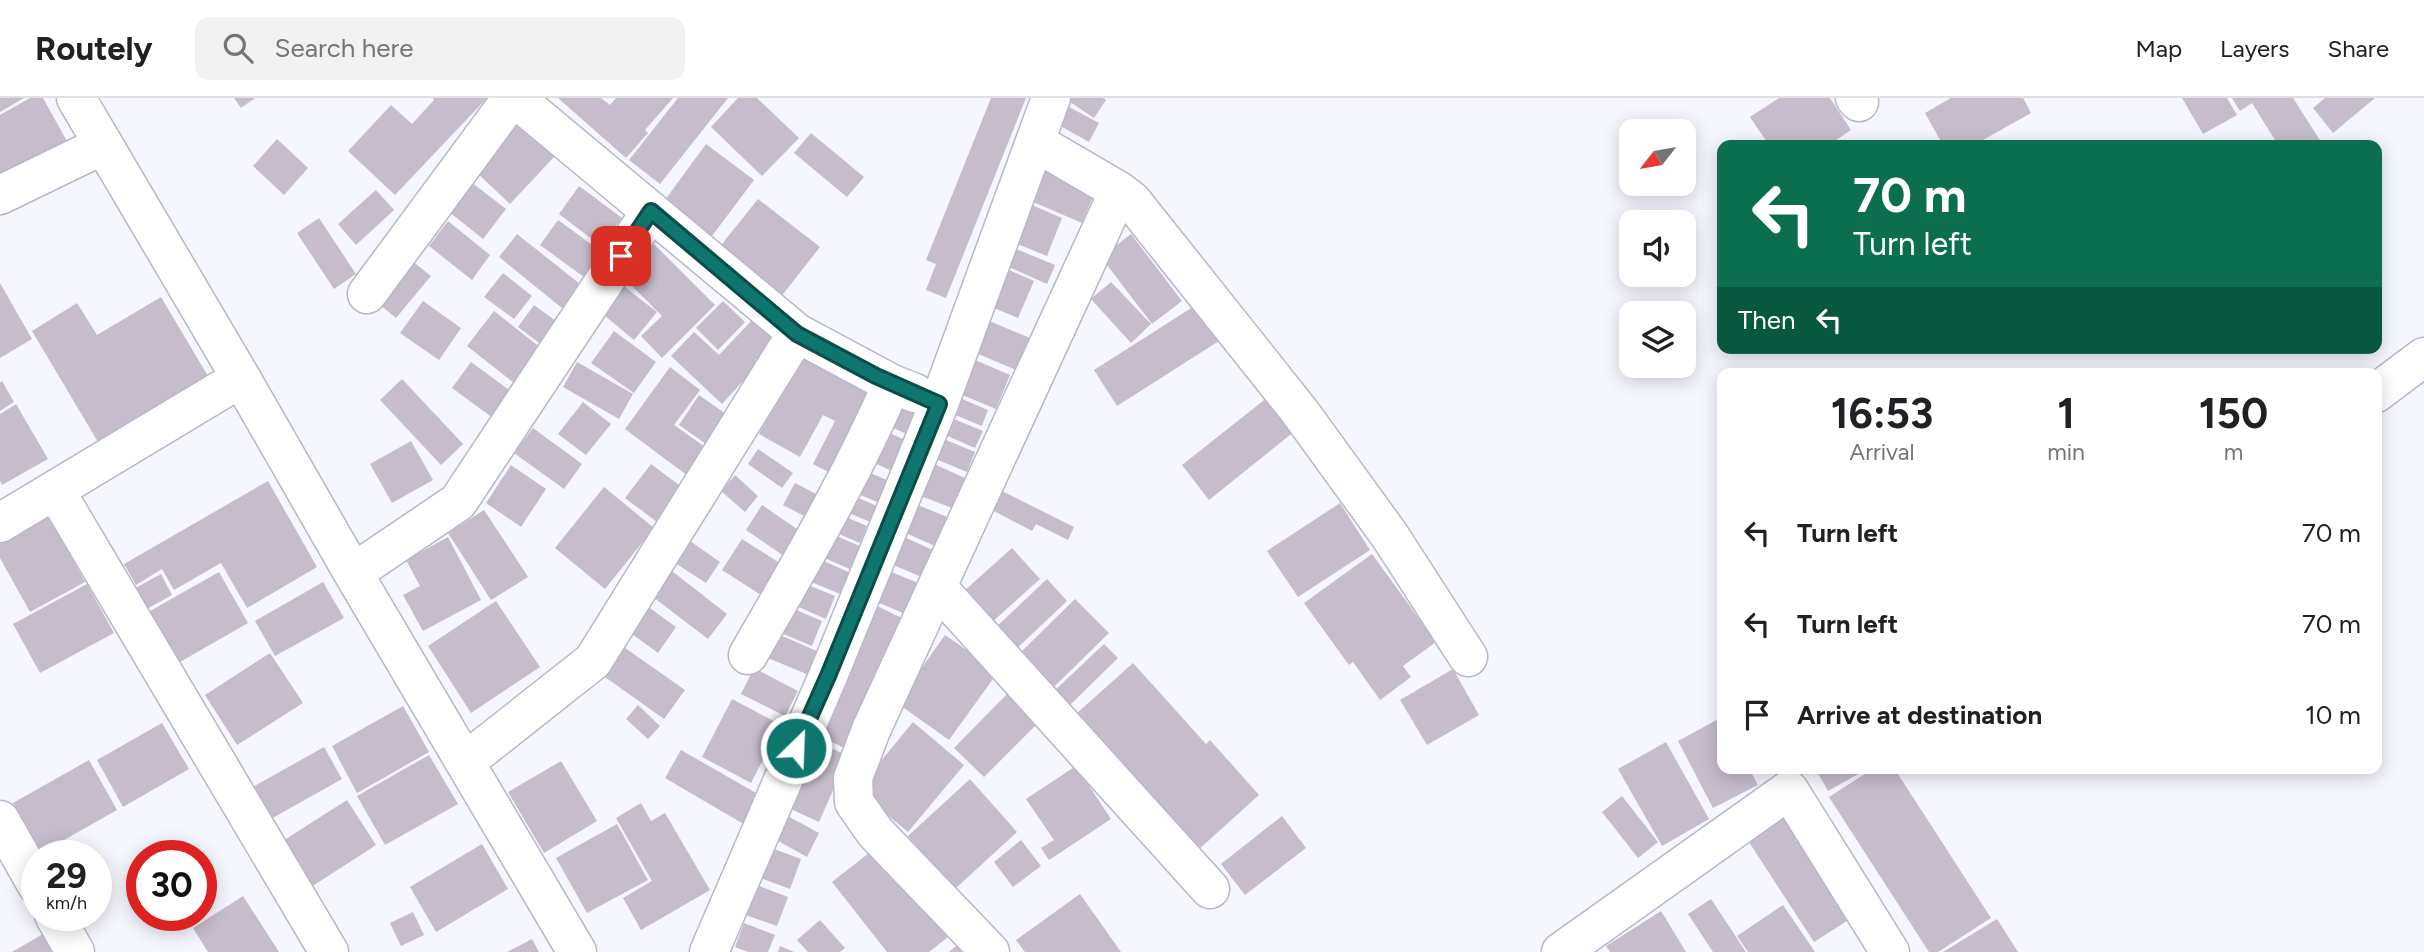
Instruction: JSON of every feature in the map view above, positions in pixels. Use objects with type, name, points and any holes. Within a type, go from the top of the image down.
[{"type":"street","points":[[76,98],[577,952]]},
{"type":"street","points":[[368,294],[513,98],[797,334],[892,384],[939,404]]},
{"type":"street","points":[[709,952],[828,676],[939,404],[1051,98]]},
{"type":"street","points":[[1035,142],[1132,201],[1300,412],[1390,536],[1468,657]]},
{"type":"street","points":[[0,195],[103,145]]},
{"type":"street","points":[[990,952],[875,832],[853,802],[853,778],[866,742],[1119,191]]},
{"type":"street","points":[[353,573],[458,502],[651,211]]},
{"type":"street","points":[[465,762],[593,660],[797,334]]},
{"type":"street","points":[[2382,388],[2424,357]]},
{"type":"street","points":[[0,523],[242,378]]},
{"type":"street","points":[[748,655],[836,498],[892,384]]},
{"type":"street","points":[[55,490],[329,952]]},
{"type":"street","points":[[937,587],[1210,889]]},
{"type":"street","points":[[1560,952],[1789,789],[1877,948]]},
{"type":"street","points":[[0,820],[21,877]]},
{"type":"street","points":[[63,931],[75,952]]},
{"type":"building","points":[[0,98],[24,98],[0,112]]},
{"type":"building","points":[[30,98],[43,98],[68,143],[0,182],[0,115]]},
{"type":"building","points":[[234,98],[255,98],[241,108]]},
{"type":"building","points":[[433,98],[487,98],[395,195],[348,151],[391,105],[412,124]]},
{"type":"building","points":[[558,98],[601,98],[610,105],[616,98],[673,98],[645,130],[648,133],[626,158]]},
{"type":"building","points":[[678,98],[728,98],[660,184],[629,160]]},
{"type":"building","points":[[738,98],[757,98],[799,138],[762,176],[711,127]]},
{"type":"building","points":[[991,98],[1026,98],[946,298],[926,290],[936,264],[926,260]]},
{"type":"building","points":[[1064,98],[1103,98],[1106,100],[1094,118]]},
{"type":"building","points":[[1779,98],[1830,98],[1851,130],[1836,140],[1766,140],[1750,117]]},
{"type":"building","points":[[1951,98],[2023,98],[2031,113],[1983,140],[1940,140],[1925,113]]},
{"type":"building","points":[[2182,98],[2227,98],[2237,115],[2203,134]]},
{"type":"building","points":[[2232,98],[2293,98],[2320,140],[2275,140],[2252,103],[2240,111]]},
{"type":"building","points":[[2325,98],[2375,98],[2333,133],[2313,108]]},
{"type":"building","points":[[1060,102],[1099,123],[1089,142],[1050,120]]},
{"type":"building","points":[[520,122],[555,156],[510,204],[474,170]]},
{"type":"building","points":[[811,133],[864,177],[847,197],[794,153]]},
{"type":"building","points":[[277,139],[308,168],[284,195],[253,166]]},
{"type":"building","points":[[706,144],[754,180],[709,240],[662,204]]},
{"type":"building","points":[[1040,161],[1098,185],[1082,223],[1024,198]]},
{"type":"building","points":[[471,182],[506,209],[483,239],[448,211]]},
{"type":"building","points":[[579,186],[622,218],[601,246],[559,214]]},
{"type":"building","points":[[376,190],[394,210],[356,245],[338,224]]},
{"type":"building","points":[[758,199],[820,247],[780,298],[718,249]]},
{"type":"building","points":[[1027,203],[1062,218],[1047,256],[1012,242]]},
{"type":"building","points":[[319,218],[356,274],[334,289],[297,233]]},
{"type":"building","points":[[558,220],[602,252],[584,277],[540,245]]},
{"type":"building","points":[[448,221],[490,255],[472,280],[429,246]]},
{"type":"building","points":[[517,234],[580,284],[562,308],[499,257]]},
{"type":"building","points":[[1131,234],[1182,301],[1152,324],[1101,257]]},
{"type":"building","points":[[654,244],[715,305],[662,358],[641,336],[662,316],[622,276]]},
{"type":"building","points":[[1009,246],[1055,265],[1047,284],[1002,264]]},
{"type":"building","points":[[407,257],[431,276],[396,318],[373,299]]},
{"type":"building","points":[[998,265],[1034,281],[1018,318],[982,303]]},
{"type":"building","points":[[503,273],[532,296],[514,319],[484,297]]},
{"type":"building","points":[[1111,282],[1151,324],[1131,343],[1091,299]]},
{"type":"building","points":[[0,283],[32,339],[0,358]]},
{"type":"building","points":[[621,284],[657,312],[634,340],[599,311]]},
{"type":"building","points":[[161,297],[208,376],[98,442],[32,331],[77,303],[97,335]]},
{"type":"building","points":[[423,301],[461,328],[439,360],[400,333]]},
{"type":"building","points":[[723,301],[745,322],[718,350],[696,328]]},
{"type":"building","points":[[534,305],[560,324],[543,346],[518,327]]},
{"type":"building","points":[[1196,305],[1219,341],[1117,406],[1094,370]]},
{"type":"building","points":[[494,311],[541,348],[514,383],[467,346]]},
{"type":"building","points":[[754,318],[779,342],[722,404],[671,356],[694,332],[719,355]]},
{"type":"building","points":[[982,318],[1030,338],[1016,370],[969,350]]},
{"type":"building","points":[[614,331],[656,362],[634,393],[591,363]]},
{"type":"building","points":[[800,354],[877,394],[834,475],[813,464],[835,421],[823,415],[800,457],[759,434]]},
{"type":"building","points":[[968,357],[1010,375],[996,409],[953,391]]},
{"type":"building","points":[[471,362],[512,392],[493,418],[452,388]]},
{"type":"building","points":[[577,362],[633,394],[619,419],[563,387]]},
{"type":"building","points":[[670,367],[700,390],[674,425],[708,449],[688,476],[625,429]]},
{"type":"building","points":[[402,379],[463,444],[441,465],[380,400]]},
{"type":"building","points":[[2,381],[14,402],[0,411],[0,383]]},
{"type":"building","points":[[699,395],[726,414],[706,444],[679,425]]},
{"type":"building","points":[[892,396],[919,406],[907,434],[881,423]]},
{"type":"building","points":[[955,396],[988,410],[982,426],[948,412]]},
{"type":"building","points":[[1268,397],[1295,431],[1209,500],[1182,465]]},
{"type":"building","points":[[583,402],[611,424],[586,455],[558,434]]},
{"type":"building","points":[[16,404],[48,459],[2,485],[0,414]]},
{"type":"building","points":[[949,417],[983,431],[975,448],[943,434]]},
{"type":"building","points":[[533,428],[582,464],[564,489],[514,453]]},
{"type":"building","points":[[878,428],[912,443],[899,474],[865,459]]},
{"type":"building","points":[[941,438],[975,452],[967,472],[933,458]]},
{"type":"building","points":[[411,441],[433,480],[392,503],[370,464]]},
{"type":"building","points":[[758,449],[793,473],[782,488],[748,464]]},
{"type":"building","points":[[651,464],[683,488],[657,522],[625,498]]},
{"type":"building","points":[[934,464],[965,478],[952,508],[921,496]]},
{"type":"building","points":[[511,465],[546,489],[521,527],[486,503]]},
{"type":"building","points":[[861,469],[896,484],[887,506],[851,491]]},
{"type":"building","points":[[735,475],[758,496],[745,512],[721,491]]},
{"type":"building","points":[[268,481],[317,567],[247,608],[221,563],[174,590],[162,569],[136,585],[124,564]]},
{"type":"building","points":[[795,483],[820,496],[808,518],[783,505]]},
{"type":"building","points":[[604,487],[654,528],[605,589],[555,548]]},
{"type":"building","points":[[1002,491],[1074,527],[1068,540],[1036,524],[1032,531],[992,510]]},
{"type":"building","points":[[851,495],[882,508],[875,524],[844,511]]},
{"type":"building","points":[[913,503],[947,517],[935,546],[901,531]]},
{"type":"building","points":[[1340,503],[1370,550],[1298,597],[1267,551]]},
{"type":"building","points":[[762,505],[800,531],[784,556],[746,530]]},
{"type":"building","points":[[484,510],[528,577],[491,600],[448,533]]},
{"type":"building","points":[[46,511],[85,582],[30,612],[0,558],[0,537]]},
{"type":"building","points":[[839,514],[867,526],[860,543],[832,531]]},
{"type":"building","points":[[827,532],[862,547],[852,570],[818,555]]},
{"type":"building","points":[[448,537],[481,600],[423,631],[403,595],[420,586],[406,560]]},
{"type":"building","points":[[904,537],[935,551],[924,578],[893,565]]},
{"type":"building","points":[[742,539],[781,564],[761,595],[722,570]]},
{"type":"building","points":[[690,541],[720,562],[706,583],[675,563]]},
{"type":"building","points":[[1012,548],[1040,579],[990,624],[962,593]]},
{"type":"building","points":[[1372,554],[1436,642],[1403,666],[1411,677],[1380,700],[1353,662],[1349,665],[1304,603]]},
{"type":"building","points":[[819,559],[853,574],[845,596],[809,581]]},
{"type":"building","points":[[668,568],[727,614],[708,639],[649,594]]},
{"type":"building","points":[[889,571],[923,585],[910,616],[877,602]]},
{"type":"building","points":[[219,572],[248,623],[173,666],[143,615]]},
{"type":"building","points":[[161,574],[172,595],[145,610],[134,589]]},
{"type":"building","points":[[1047,579],[1067,601],[1013,652],[993,630]]},
{"type":"building","points":[[323,582],[344,618],[275,656],[255,621]]},
{"type":"building","points":[[803,583],[835,596],[826,619],[794,605]]},
{"type":"building","points":[[87,584],[114,633],[40,673],[13,624]]},
{"type":"building","points":[[1075,599],[1109,633],[1052,689],[1019,654]]},
{"type":"building","points":[[639,600],[676,627],[658,653],[621,626]]},
{"type":"building","points":[[496,601],[540,667],[471,713],[428,646]]},
{"type":"building","points":[[873,604],[910,622],[848,750],[812,732]]},
{"type":"building","points":[[787,606],[822,621],[812,646],[776,631]]},
{"type":"building","points":[[773,632],[819,652],[809,675],[763,656]]},
{"type":"building","points":[[945,635],[998,672],[949,740],[897,703]]},
{"type":"building","points":[[618,643],[685,690],[664,719],[598,672]]},
{"type":"building","points":[[1104,644],[1118,658],[1068,707],[1053,692]]},
{"type":"building","points":[[270,653],[303,703],[237,745],[205,695]]},
{"type":"building","points":[[1133,663],[1206,744],[1210,740],[1259,795],[1198,850],[1076,714]]},
{"type":"building","points":[[754,668],[798,691],[785,716],[741,694]]},
{"type":"building","points":[[1453,669],[1479,715],[1427,745],[1400,700]]},
{"type":"building","points":[[1012,689],[1042,719],[984,777],[954,748]]},
{"type":"building","points":[[732,699],[781,725],[751,783],[702,757]]},
{"type":"building","points":[[638,705],[660,726],[648,739],[626,719]]},
{"type":"building","points":[[403,706],[429,752],[357,793],[332,746]]},
{"type":"building","points":[[1717,720],[1717,774],[1752,774],[1758,785],[1713,808],[1678,741]]},
{"type":"building","points":[[913,722],[964,765],[908,832],[857,790]]},
{"type":"building","points":[[162,723],[189,769],[123,807],[97,760]]},
{"type":"building","points":[[810,738],[848,756],[819,822],[780,804]]},
{"type":"building","points":[[1666,742],[1709,819],[1662,846],[1618,769]]},
{"type":"building","points":[[324,747],[342,779],[269,820],[251,788]]},
{"type":"building","points":[[681,750],[763,797],[747,826],[665,778]]},
{"type":"building","points":[[429,755],[458,804],[385,845],[357,796]]},
{"type":"building","points":[[89,760],[117,810],[64,840],[34,840],[13,803]]},
{"type":"building","points":[[561,761],[597,821],[544,853],[508,792]]},
{"type":"building","points":[[1076,766],[1111,819],[1049,860],[1041,848],[1054,840],[1026,799]]},
{"type":"building","points":[[1818,774],[1858,774],[1828,791]]},
{"type":"building","points":[[1865,774],[1898,774],[1991,918],[1938,952],[1929,952],[1829,797]]},
{"type":"building","points":[[970,779],[1017,832],[955,889],[908,836]]},
{"type":"building","points":[[1622,796],[1658,842],[1638,858],[1602,812]]},
{"type":"building","points":[[347,800],[376,845],[305,891],[275,846]]},
{"type":"building","points":[[641,803],[651,821],[665,813],[710,890],[641,930],[623,898],[652,881],[616,818]]},
{"type":"building","points":[[1781,813],[1850,919],[1814,942],[1745,836]]},
{"type":"building","points":[[784,814],[819,833],[807,857],[771,837]]},
{"type":"building","points":[[1282,816],[1306,848],[1245,895],[1221,864]]},
{"type":"building","points":[[617,824],[648,880],[587,913],[556,858]]},
{"type":"building","points":[[1021,840],[1041,866],[1013,887],[994,862]]},
{"type":"building","points":[[482,844],[508,889],[436,932],[410,887]]},
{"type":"building","points":[[766,846],[801,859],[790,889],[755,876]]},
{"type":"building","points":[[878,846],[948,937],[929,952],[887,952],[832,882]]},
{"type":"building","points":[[754,884],[788,897],[777,926],[743,914]]},
{"type":"building","points":[[1080,894],[1121,952],[1025,952],[1016,940]]},
{"type":"building","points":[[243,896],[279,952],[208,952],[195,931],[217,931],[217,913]]},
{"type":"building","points":[[1711,899],[1746,952],[1713,952],[1688,914]]},
{"type":"building","points":[[1783,905],[1815,952],[1748,952],[1737,936]]},
{"type":"building","points":[[1661,911],[1686,952],[1610,952],[1606,946]]},
{"type":"building","points":[[413,912],[424,935],[401,946],[390,923]]},
{"type":"building","points":[[1997,919],[2018,952],[1943,952]]},
{"type":"building","points":[[820,920],[845,948],[840,952],[808,952],[797,940]]},
{"type":"building","points":[[744,923],[775,935],[768,952],[748,952],[735,947]]},
{"type":"building","points":[[43,934],[53,952],[12,952]]},
{"type":"building","points":[[968,936],[982,952],[949,952]]},
{"type":"building","points":[[532,939],[539,952],[507,952]]},
{"type":"building","points":[[780,946],[794,952],[778,952]]},
{"type":"route","points":[[621,256],[651,211],[797,334],[892,384],[939,404],[796,748]]}]
